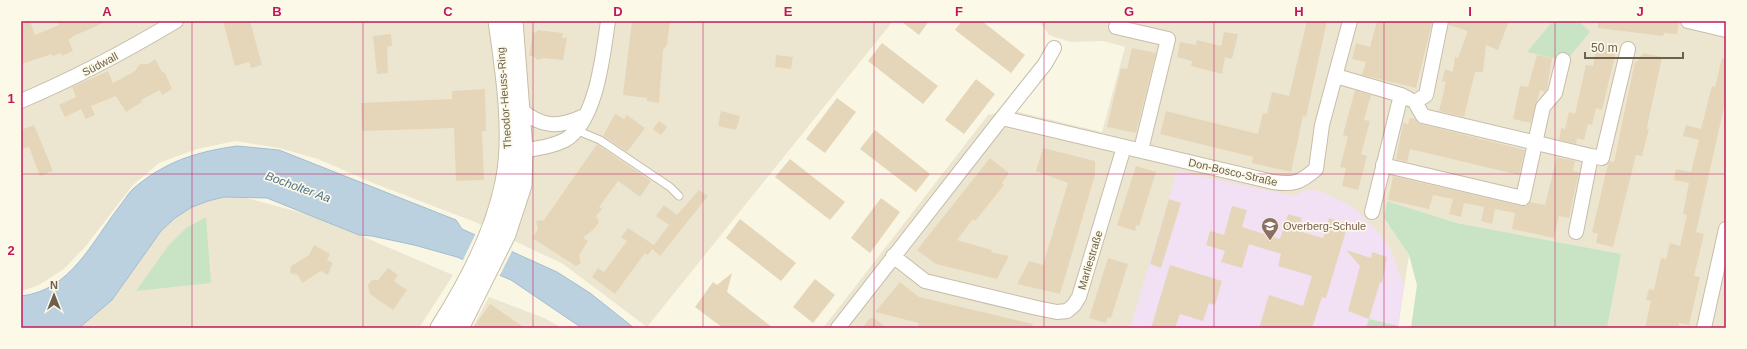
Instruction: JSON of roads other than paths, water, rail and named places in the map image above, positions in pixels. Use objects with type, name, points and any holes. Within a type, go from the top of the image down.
[{"type":"main road","name":"Theodor-Heuss-Ring","points":[[498,21],[506,100],[507,159],[499,231]]},
{"type":"main road","name":"Theodor-Heuss-Ring","points":[[459,328],[474,285],[499,231],[521,192],[524,167],[513,21]]},
{"type":"main road","name":"Theodor-Heuss-Ring","points":[[440,328],[474,285]]},
{"type":"street","name":"Südwall","points":[[21,101],[69,81],[176,21]]},
{"type":"street","points":[[523,150],[556,144],[564,140],[576,130],[593,97],[601,70],[608,21]]},
{"type":"street","name":"Don-Bosco-Straße","points":[[1124,147],[1273,182],[1289,184],[1303,180],[1316,169],[1322,125],[1350,21]]},
{"type":"street","points":[[1415,102],[1426,94],[1441,21]]},
{"type":"street","points":[[1688,21],[1726,30]]},
{"type":"street","points":[[1116,27],[1168,39],[1141,150]]},
{"type":"street","points":[[838,328],[1045,64],[1054,48]]},
{"type":"street","points":[[1336,76],[1401,94],[1415,102],[1423,116],[1535,144],[1602,158],[1628,49]]},
{"type":"street","points":[[1383,166],[1522,198],[1543,107],[1555,93],[1563,60]]},
{"type":"street","points":[[1372,212],[1401,94]]},
{"type":"street","points":[[520,109],[530,118],[552,125],[571,123],[584,116]]},
{"type":"street","points":[[1002,118],[1124,147]]},
{"type":"street","name":"Marliestraße","points":[[893,256],[925,281],[1037,308],[1057,312],[1067,311],[1074,305],[1079,297],[1124,147]]},
{"type":"street","points":[[1576,232],[1592,156]]},
{"type":"street","points":[[1704,328],[1726,230]]},
{"type":"lane","points":[[576,130],[600,140],[670,187],[679,196]]},
{"type":"water","name":"Bocholter Aa","points":[[237,146],[279,150],[456,220],[462,229],[557,272],[590,293],[634,328],[582,328],[511,280],[457,257],[414,245],[372,236],[359,235],[267,198],[224,197],[192,207],[175,218],[161,231],[112,300],[79,328],[21,328],[21,296],[38,292],[53,285],[66,275],[89,249],[134,188],[158,171],[182,159],[208,151]]},
{"type":"place","name":"Overberg-Schule","points":[[1270,241]]}]
